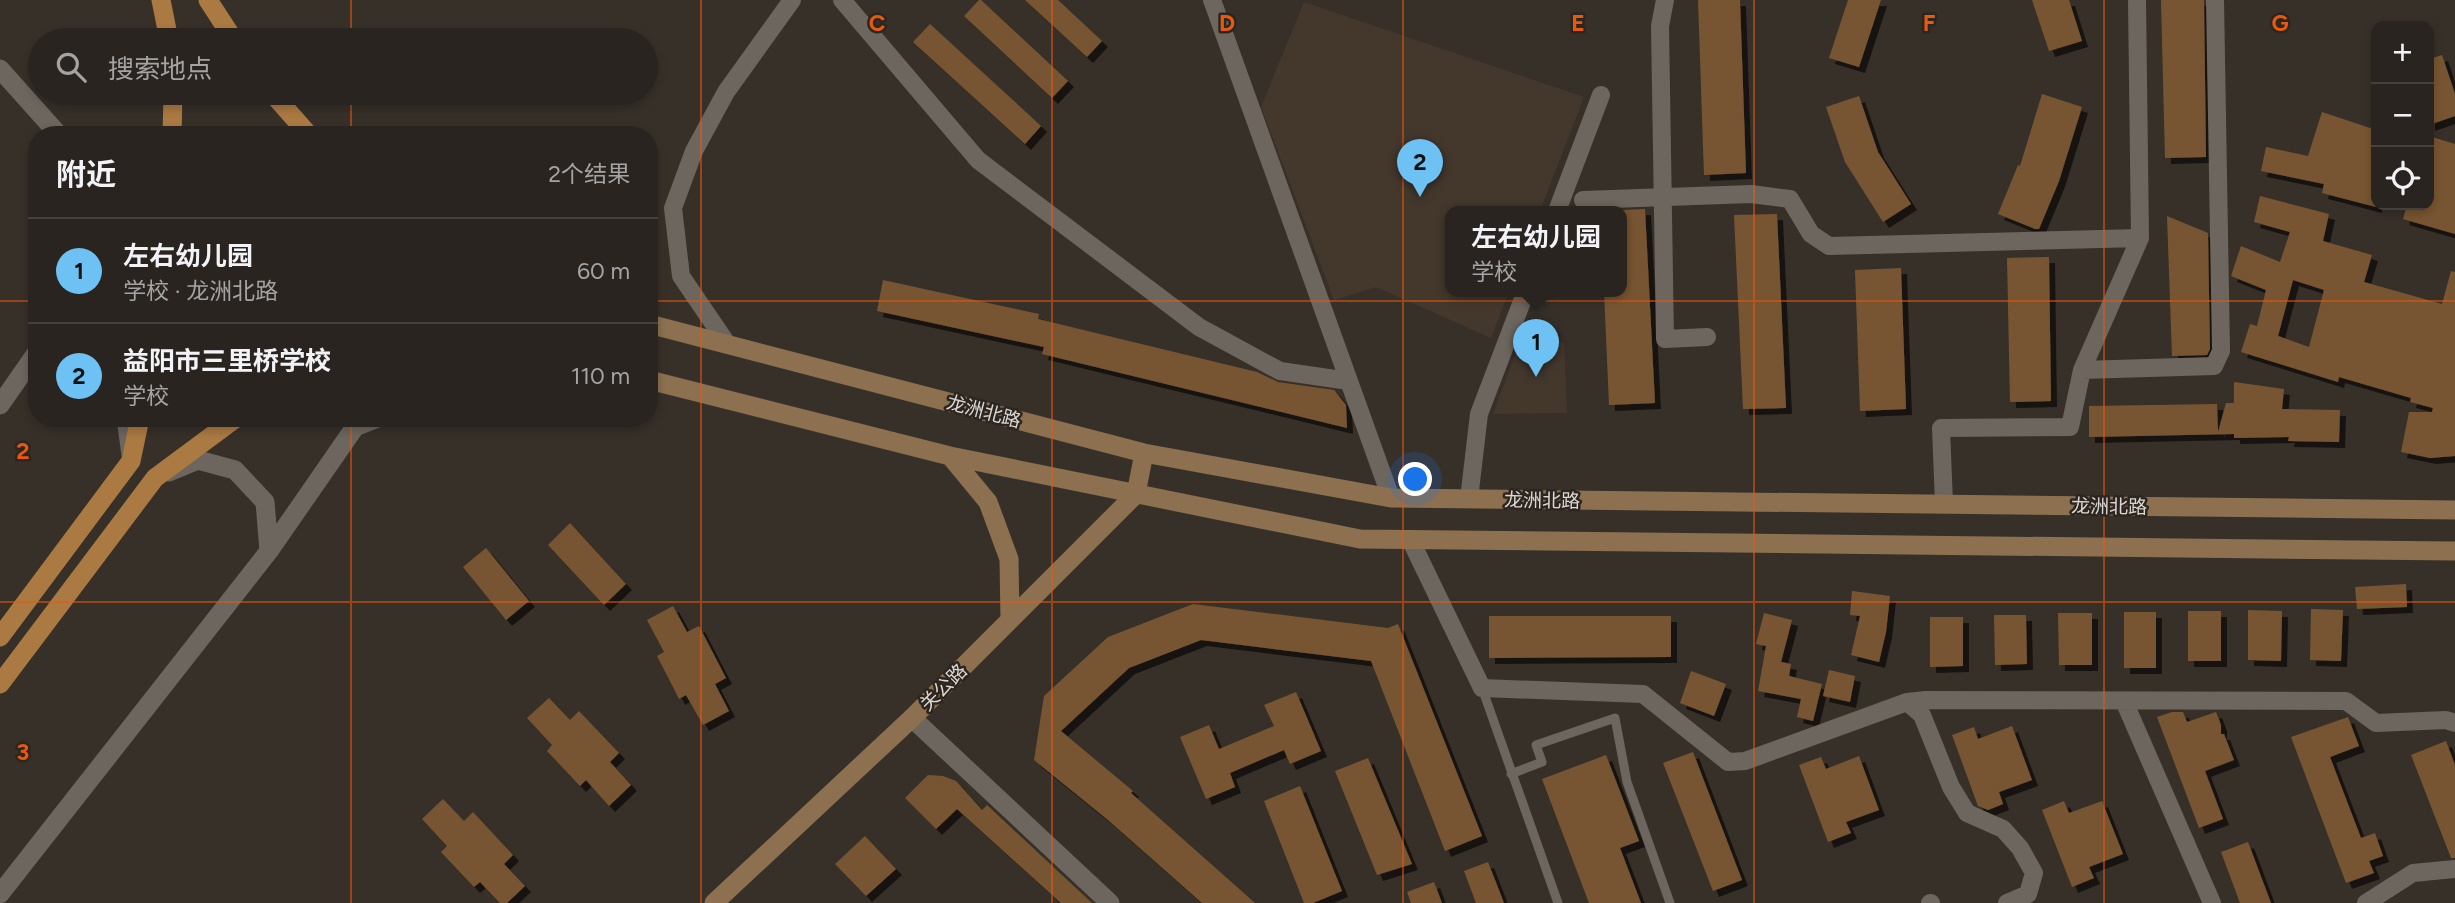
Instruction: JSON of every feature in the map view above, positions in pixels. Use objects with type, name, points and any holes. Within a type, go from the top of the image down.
[{"type":"main road","points":[[161,0],[167,28]]},
{"type":"main road","points":[[208,0],[226,28]]},
{"type":"main road","points":[[172,126],[173,105]]},
{"type":"main road","points":[[283,105],[301,126]]},
{"type":"main road","name":"龙洲北路","points":[[658,326],[1144,453],[1391,498],[2455,510]]},
{"type":"main road","points":[[658,382],[950,456],[1360,539],[2455,551]]},
{"type":"main road","points":[[0,637],[131,461],[138,427]]},
{"type":"main road","points":[[0,684],[155,478],[224,427]]},
{"type":"main road","points":[[1136,494],[1144,453]]},
{"type":"main road","points":[[950,456],[988,502],[1009,559],[1010,620]]},
{"type":"main road","name":"关公路","points":[[714,903],[912,718],[1136,494]]},
{"type":"street","points":[[728,345],[681,276],[673,208],[694,151],[726,92],[792,0]]},
{"type":"street","points":[[842,0],[978,160],[1199,327],[1280,371],[1349,381]]},
{"type":"street","points":[[1212,0],[1391,498]]},
{"type":"street","points":[[1665,0],[1660,26],[1665,339],[1707,337]]},
{"type":"street","points":[[1944,504],[1941,428],[2070,427],[2082,370],[2140,238],[2137,0]]},
{"type":"street","points":[[2082,370],[2214,366],[2221,351],[2215,0]]},
{"type":"street","points":[[0,69],[28,100]]},
{"type":"street","points":[[1559,206],[1601,95]]},
{"type":"street","points":[[32,105],[51,126]]},
{"type":"street","points":[[1583,200],[1751,194],[1790,199],[1811,234],[1829,246],[2140,238]]},
{"type":"street","points":[[1469,499],[1479,414],[1524,297]]},
{"type":"street","points":[[0,405],[28,364]]},
{"type":"street","points":[[14,383],[28,375]]},
{"type":"street","points":[[127,427],[131,461]]},
{"type":"street","points":[[0,894],[269,551],[352,427]]},
{"type":"street","points":[[155,478],[198,460],[235,470],[265,502],[269,551]]},
{"type":"street","points":[[1410,539],[1482,688],[1643,694],[1728,762],[1745,761],[1907,702],[1926,700],[2346,701],[2376,723],[2452,719]]},
{"type":"street","points":[[2124,701],[2211,903]]},
{"type":"street","points":[[1907,702],[1922,715],[1951,787],[1967,813],[2003,829],[2020,848],[2034,873],[2028,894],[2007,903]]},
{"type":"street","points":[[912,718],[1110,903]]},
{"type":"street","points":[[2367,903],[2392,896],[2413,873],[2455,869]]},
{"type":"lane","points":[[1482,688],[1558,903]]},
{"type":"lane","points":[[1511,774],[1542,762],[1536,745],[1615,718],[1627,782],[1670,903]]},
{"type":"shaded area","points":[[1304,2],[1584,97],[1542,206],[1445,206],[1445,297],[1507,297],[1491,338],[1376,287],[1334,300],[1261,107]]},
{"type":"shaded area","points":[[1520,342],[1564,342],[1567,413],[1493,414]]},
{"type":"building","points":[[979,0],[1068,81],[1052,98],[964,16]]},
{"type":"building","points":[[1025,0],[1058,0],[1102,41],[1087,57]]},
{"type":"building","points":[[1698,0],[1740,0],[1746,173],[1704,175]]},
{"type":"building","points":[[1848,0],[1881,0],[1859,67],[1829,58]]},
{"type":"building","points":[[2032,0],[2069,0],[2082,41],[2049,51]]},
{"type":"building","points":[[2161,0],[2204,0],[2206,157],[2165,158]]},
{"type":"building","points":[[930,24],[1041,126],[1025,144],[913,42]]},
{"type":"building","points":[[2442,55],[2455,94],[2455,116],[2434,123],[2434,84],[2434,57]]},
{"type":"building","points":[[2042,94],[2082,107],[2059,181],[2039,229],[2035,229],[1998,214],[2018,165],[2020,166]]},
{"type":"building","points":[[1859,96],[1878,152],[1911,204],[1883,222],[1845,162],[1826,107]]},
{"type":"building","points":[[2322,112],[2371,128],[2371,206],[2322,193],[2324,184],[2261,171],[2266,147],[2308,156]]},
{"type":"building","points":[[2434,138],[2455,144],[2455,234],[2403,219],[2406,210],[2434,210]]},
{"type":"building","points":[[2260,196],[2329,214],[2323,241],[2372,255],[2364,282],[2442,304],[2451,271],[2455,272],[2455,456],[2430,458],[2401,452],[2409,412],[2432,412],[2433,408],[2410,402],[2411,398],[2339,377],[2338,382],[2241,352],[2250,324],[2257,326],[2266,290],[2231,276],[2241,246],[2280,262],[2290,232],[2254,222]],"holes":[[[2293,280],[2324,290],[2309,347],[2278,336]]]},
{"type":"building","points":[[1645,209],[1655,403],[1609,405],[1604,297],[1627,297],[1627,210]]},
{"type":"building","points":[[1777,214],[1786,408],[1743,409],[1734,215]]},
{"type":"building","points":[[2167,216],[2208,233],[2210,349],[2207,355],[2172,356]]},
{"type":"building","points":[[2049,257],[2051,401],[2010,402],[2007,258]]},
{"type":"building","points":[[1901,268],[1906,409],[1860,411],[1855,270]]},
{"type":"building","points":[[883,280],[1039,314],[1038,319],[1257,372],[1278,382],[1334,390],[1346,405],[1347,428],[1042,354],[1044,347],[877,311]]},
{"type":"building","points":[[2234,382],[2284,389],[2282,409],[2340,410],[2339,442],[2288,441],[2289,437],[2234,438],[2234,434],[2089,437],[2089,406],[2217,404],[2218,432],[2226,403],[2234,403]]},
{"type":"building","points":[[570,523],[626,584],[604,605],[548,545]]},
{"type":"building","points":[[486,548],[529,601],[506,620],[463,567]]},
{"type":"building","points":[[2406,584],[2407,607],[2357,609],[2355,587]]},
{"type":"building","points":[[1852,591],[1890,596],[1879,662],[1851,655],[1860,616],[1850,615]]},
{"type":"building","points":[[1193,604],[1388,628],[1398,624],[1482,836],[1445,851],[1371,661],[1201,640],[1129,668],[1061,731],[1133,791],[1131,793],[1255,903],[1202,903],[1108,820],[1034,760],[1044,696],[1108,637]]},
{"type":"building","points":[[673,606],[687,632],[699,626],[726,678],[715,684],[729,711],[703,725],[686,695],[679,699],[657,656],[664,652],[647,620]]},
{"type":"building","points":[[2311,609],[2343,610],[2341,661],[2310,660]]},
{"type":"building","points":[[2248,610],[2282,611],[2281,661],[2248,660]]},
{"type":"building","points":[[2188,611],[2221,611],[2221,661],[2188,661]]},
{"type":"building","points":[[2124,612],[2156,612],[2156,668],[2124,668]]},
{"type":"building","points":[[1764,613],[1792,620],[1781,662],[1791,664],[1789,676],[1822,684],[1813,721],[1797,717],[1801,699],[1758,691],[1766,646],[1756,644]]},
{"type":"building","points":[[2058,613],[2092,613],[2092,665],[2059,665]]},
{"type":"building","points":[[1994,615],[2026,615],[2027,664],[1995,665]]},
{"type":"building","points":[[1489,616],[1671,616],[1671,657],[1489,658]]},
{"type":"building","points":[[1930,617],[1963,617],[1963,666],[1930,667]]},
{"type":"building","points":[[1829,670],[1855,676],[1850,702],[1823,696]]},
{"type":"building","points":[[1691,671],[1726,684],[1714,716],[1680,703]]},
{"type":"building","points":[[1296,692],[1321,751],[1290,764],[1284,750],[1230,773],[1235,787],[1206,799],[1180,737],[1209,725],[1219,749],[1274,726],[1264,705]]},
{"type":"building","points":[[549,698],[570,720],[579,711],[619,753],[610,762],[631,785],[609,806],[586,780],[580,786],[547,751],[552,745],[527,718]]},
{"type":"building","points":[[2183,712],[2187,722],[2216,712],[2221,734],[2224,734],[2234,760],[2205,771],[2223,819],[2199,828],[2157,717]]},
{"type":"building","points":[[2348,717],[2359,746],[2330,757],[2361,838],[2375,833],[2383,856],[2369,861],[2374,873],[2346,883],[2291,737]]},
{"type":"building","points":[[2012,726],[2032,780],[1999,792],[2003,804],[1988,810],[1978,806],[1952,735],[1974,727],[1978,739]]},
{"type":"building","points":[[2446,741],[2455,765],[2455,858],[2451,858],[2411,755]]},
{"type":"building","points":[[1693,752],[1742,880],[1713,891],[1663,763]]},
{"type":"building","points":[[1606,755],[1639,841],[1620,848],[1641,903],[1589,903],[1542,779]]},
{"type":"building","points":[[1859,756],[1879,810],[1846,822],[1851,833],[1828,842],[1799,765],[1821,757],[1826,769]]},
{"type":"building","points":[[1368,758],[1412,864],[1377,875],[1335,771]]},
{"type":"building","points":[[928,775],[943,776],[956,781],[982,810],[987,805],[1092,903],[1061,903],[957,809],[936,829],[905,798]]},
{"type":"building","points":[[1300,786],[1342,891],[1313,903],[1304,903],[1264,801]]},
{"type":"building","points":[[443,799],[464,821],[473,812],[513,855],[504,864],[525,886],[507,903],[500,903],[480,882],[474,887],[441,852],[447,846],[422,819]]},
{"type":"building","points":[[2064,801],[2069,813],[2102,801],[2123,854],[2089,867],[2094,878],[2072,887],[2042,810]]},
{"type":"building","points":[[865,836],[896,869],[866,896],[835,864]]},
{"type":"building","points":[[2248,842],[2271,903],[2240,903],[2221,852]]},
{"type":"building","points":[[1488,862],[1504,903],[1476,903],[1464,871]]},
{"type":"building","points":[[1434,882],[1442,903],[1411,903],[1407,892]]},
{"type":"place","name":"益阳市三里桥学校","points":[[1420,197]]},
{"type":"place","name":"左右幼儿园","points":[[1536,377]]}]
